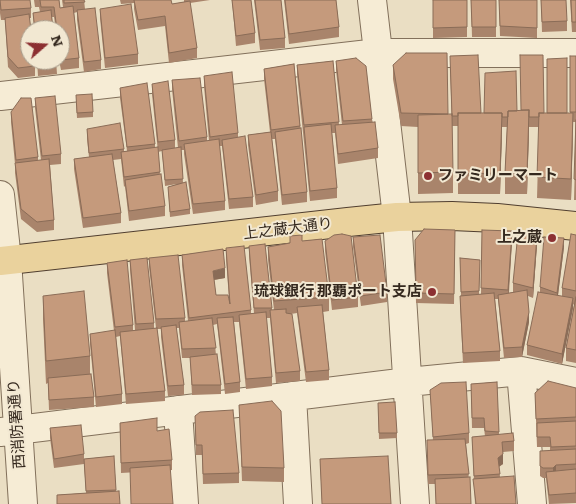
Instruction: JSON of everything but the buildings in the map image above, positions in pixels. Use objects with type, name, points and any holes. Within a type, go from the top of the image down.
[{"type":"main road","name":"上之蔵大通り","points":[[3,260],[397,217],[452,216],[497,218],[576,226]]},
{"type":"street","points":[[372,0],[397,217],[415,504]]},
{"type":"street","points":[[0,96],[378,53],[576,53]]},
{"type":"street","name":"西消防署通り","points":[[0,195],[9,431],[23,504]]},
{"type":"street","points":[[521,371],[532,504]]},
{"type":"street","points":[[9,431],[408,382],[521,371],[576,382]]},
{"type":"street","points":[[292,396],[298,504]]},
{"type":"street","points":[[178,410],[184,504]]},
{"type":"place","name":"ファミリーマート","points":[[428,176]]},
{"type":"place","name":"上之蔵","points":[[552,238]]},
{"type":"place","name":"琉球銀行 那覇ポート支店","points":[[432,292]]}]
